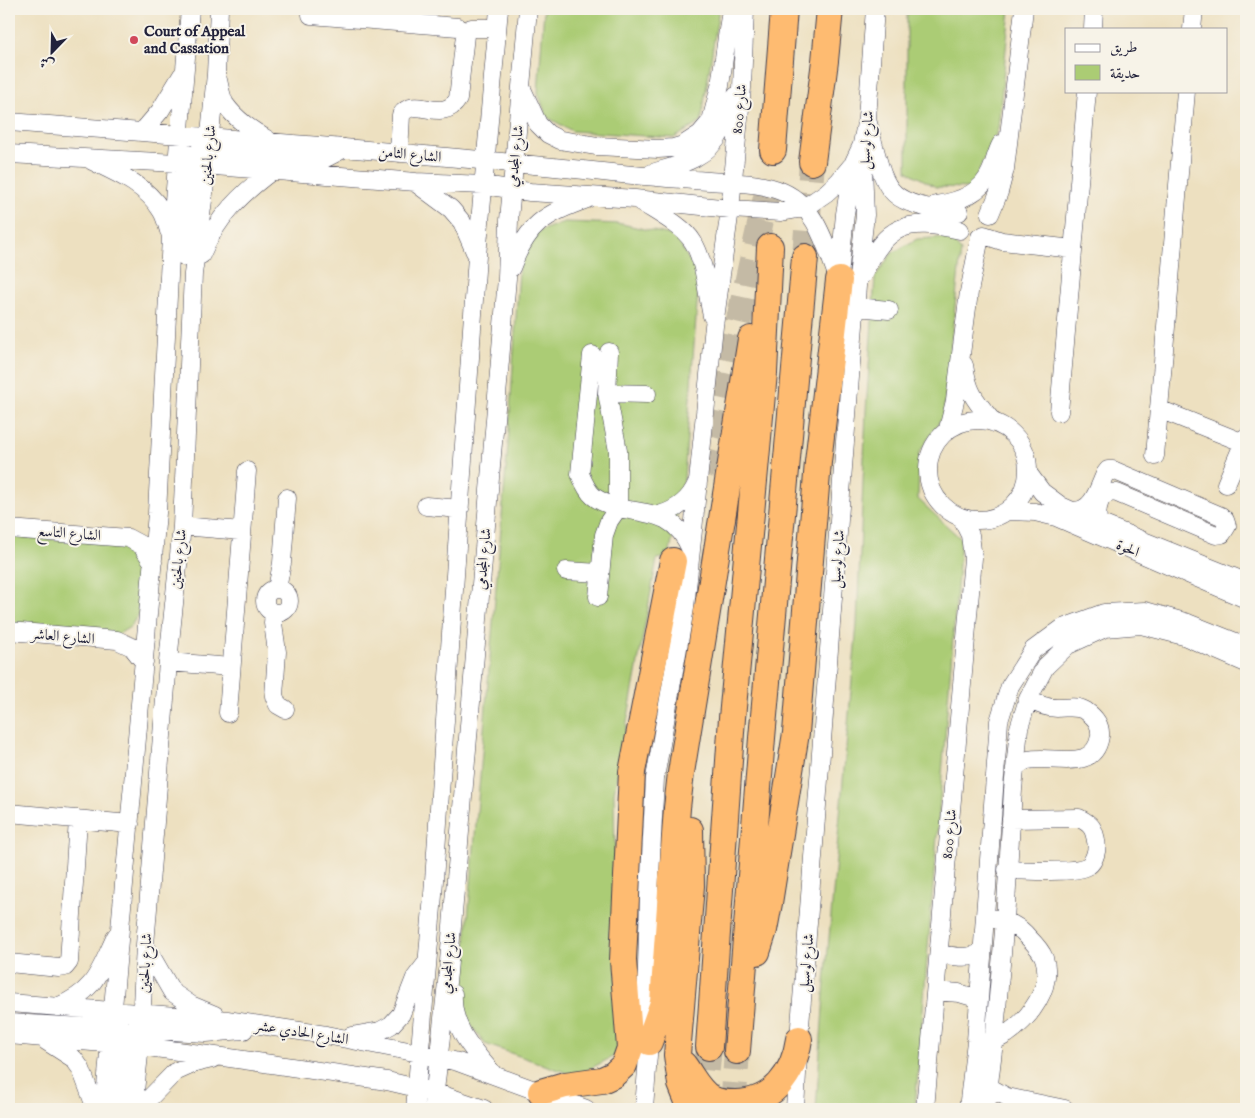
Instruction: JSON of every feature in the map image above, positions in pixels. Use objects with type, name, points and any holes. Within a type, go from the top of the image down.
[{"type":"highway","points":[[772,150],[784,9]]},
{"type":"highway","points":[[812,162],[830,9]]},
{"type":"highway","points":[[649,1042],[663,1003],[677,808],[688,725],[756,302],[770,252],[764,373],[732,718],[709,1047]]},
{"type":"highway","points":[[737,1051],[762,738],[805,257]]},
{"type":"highway","points":[[744,974],[758,951],[764,930],[796,732],[818,462],[848,283]]},
{"type":"highway","points":[[541,1092],[565,1085],[602,1080],[613,1075],[624,1065],[630,1048],[623,960],[632,772],[682,555]]},
{"type":"highway","points":[[677,808],[690,828],[691,850],[691,886],[677,1055],[681,1084],[690,1109]]},
{"type":"highway","points":[[677,1055],[698,1087],[712,1099],[727,1103],[744,1103],[773,1092],[784,1080],[795,1058],[799,1039]]},
{"type":"street","name":"شارع بالحنين","points":[[133,1109],[121,927],[157,513],[171,237],[192,150],[216,74],[219,9]]},
{"type":"street","name":"شارع المجدمي","points":[[415,1109],[434,886],[477,256],[499,9]]},
{"type":"street","name":"شارع المجدمي","points":[[433,1101],[448,974],[528,9]]},
{"type":"street","points":[[522,89],[538,124],[548,134],[560,140],[597,146],[673,148],[683,145],[700,134],[711,121],[720,86],[731,9]]},
{"type":"street","name":"شارع 800","points":[[730,209],[742,88],[745,9]]},
{"type":"street","name":"شارع لوسيل","points":[[795,1106],[856,307],[848,283],[865,215],[862,144],[867,118],[875,9]]},
{"type":"street","points":[[948,430],[955,401],[969,292],[968,249],[992,187],[1005,169],[1024,9]]},
{"type":"street","points":[[1092,28],[1094,9]]},
{"type":"street","points":[[1192,28],[1194,9]]},
{"type":"street","points":[[311,15],[464,30],[497,28]]},
{"type":"street","name":"شارع بالحنين","points":[[104,1109],[127,1031],[145,945],[168,662],[182,526],[194,274],[192,150],[185,68],[189,17]]},
{"type":"street","points":[[189,17],[195,50],[192,150],[182,294],[193,302]]},
{"type":"street","points":[[400,153],[401,115],[404,110],[409,107],[415,107],[442,110],[452,107],[458,100],[464,30]]},
{"type":"street","points":[[142,132],[160,111],[185,68]]},
{"type":"street","points":[[216,74],[224,102],[237,118],[273,143]]},
{"type":"street","points":[[642,176],[682,164],[699,156],[708,149],[721,131],[732,104],[742,88]]},
{"type":"street","points":[[1059,412],[1087,92]]},
{"type":"street","points":[[1154,456],[1186,92]]},
{"type":"street","points":[[867,118],[886,184],[894,195],[901,200],[920,207],[959,212],[956,221],[978,226],[1002,241],[1074,243]]},
{"type":"street","name":"الشارع الثامن","points":[[9,122],[142,132],[192,150],[273,170],[416,182],[483,185],[512,190],[781,212],[804,208],[838,182],[853,164],[862,144]]},
{"type":"street","points":[[920,207],[952,202],[976,190],[988,178],[999,148],[1009,135]]},
{"type":"street","name":"الشارع الثامن","points":[[9,154],[85,158],[273,143],[766,186],[793,198],[804,208],[820,230],[848,283]]},
{"type":"street","points":[[33,155],[51,144],[192,150],[322,160],[346,148]]},
{"type":"street","points":[[85,158],[136,184],[150,195],[161,210],[171,237]]},
{"type":"street","points":[[848,283],[845,214],[853,164]]},
{"type":"street","points":[[194,274],[208,239],[222,216],[250,188],[273,170]]},
{"type":"street","points":[[416,182],[434,195],[462,222],[477,256]]},
{"type":"street","points":[[507,278],[523,240],[538,223],[564,207],[595,196]]},
{"type":"street","points":[[635,199],[683,230],[693,242],[700,260],[714,326]]},
{"type":"street","points":[[682,555],[699,480],[714,326],[730,209]]},
{"type":"street","points":[[848,283],[886,237],[897,230],[917,225],[978,226]]},
{"type":"street","points":[[856,307],[889,310]]},
{"type":"street","points":[[962,347],[968,387],[994,422],[1008,430],[1020,442],[1026,457],[1028,473],[1025,487],[1018,500],[1007,510],[991,518],[971,519],[961,517],[949,511],[939,502],[932,490],[928,477],[928,464],[932,451],[938,439],[948,430],[962,422],[978,420],[994,422]]},
{"type":"street","points":[[598,597],[604,535],[609,521],[618,508],[618,451],[601,353],[580,474],[587,492],[598,500],[618,508],[659,515],[667,519],[679,529],[682,555],[685,608],[655,778],[648,896],[646,1002],[649,1042],[644,1109]]},
{"type":"street","points":[[607,393],[647,394]]},
{"type":"street","points":[[1158,410],[1245,440],[1226,484]]},
{"type":"street","points":[[1074,511],[1083,510],[1090,505],[1104,474],[1108,470],[1113,470],[1221,516],[1227,526],[1222,534],[1216,535],[1110,492],[1104,495],[1098,506],[1097,515],[1099,523]]},
{"type":"street","points":[[228,713],[247,471]]},
{"type":"street","name":"الحوة","points":[[1028,473],[1048,497],[1099,523],[1245,591]]},
{"type":"street","points":[[659,515],[674,510],[686,500],[699,480]]},
{"type":"street","points":[[285,709],[278,705],[274,699],[277,652],[272,601],[283,556],[287,498]]},
{"type":"street","points":[[426,506],[460,508]]},
{"type":"street","name":"الحوة","points":[[1007,510],[1035,512],[1056,517],[1245,591]]},
{"type":"street","points":[[128,538],[143,530],[157,513]]},
{"type":"street","name":"شارع 800","points":[[925,1109],[973,558],[970,535],[961,517]]},
{"type":"street","name":"شارع 800","points":[[973,558],[991,518]]},
{"type":"street","points":[[182,526],[242,531]]},
{"type":"street","name":"الشارع التاسع","points":[[9,529],[128,538]]},
{"type":"street","points":[[128,538],[140,545],[153,562]]},
{"type":"street","points":[[566,571],[600,573]]},
{"type":"street","points":[[237,597],[272,601]]},
{"type":"street","points":[[968,1109],[976,1041],[999,720],[1010,686],[1034,650],[1063,628],[1104,613],[1146,611],[1188,623],[1242,653]]},
{"type":"street","points":[[117,640],[133,634],[148,618]]},
{"type":"street","points":[[986,1109],[1005,920],[1012,790],[1019,728],[1028,699],[1045,667],[1068,645],[1105,628],[1141,625],[1242,653]]},
{"type":"street","name":"الشارع العاشر","points":[[9,631],[117,640],[132,647],[144,662]]},
{"type":"street","points":[[168,662],[231,667]]},
{"type":"street","points":[[1015,768],[1028,760],[1084,758],[1094,753],[1101,730],[1098,722],[1084,710],[1076,707],[1046,707],[1028,699]]},
{"type":"street","points":[[993,788],[1012,790]]},
{"type":"street","points":[[9,813],[130,824]]},
{"type":"street","points":[[1008,870],[1077,870],[1090,865],[1097,844],[1093,828],[1079,818],[1011,819]]},
{"type":"street","points":[[9,963],[59,968],[65,967],[69,962],[78,819]]},
{"type":"street","points":[[976,1041],[994,1042],[1017,1027],[1040,998],[1045,979],[1044,959],[1024,932],[1005,920],[984,918]]},
{"type":"street","points":[[57,1007],[74,1000],[90,986],[100,972],[121,927]]},
{"type":"street","points":[[145,945],[172,992],[191,1005],[227,1020]]},
{"type":"street","points":[[939,954],[963,957],[977,955],[982,952]]},
{"type":"street","points":[[344,1038],[380,1031],[391,1025],[401,1014],[416,978],[426,963]]},
{"type":"street","points":[[448,974],[453,991],[452,1006],[462,1037],[496,1077]]},
{"type":"street","points":[[936,991],[959,993],[979,999]]},
{"type":"street","name":"الشارع الحادي عشر","points":[[9,1003],[57,1007],[127,1031],[223,1056],[387,1081],[417,1088],[433,1101],[484,1109]]},
{"type":"street","name":"الشارع الحادي عشر","points":[[9,1035],[41,1038],[227,1020],[420,1052],[458,1062],[586,1109]]},
{"type":"street","points":[[9,1023],[127,1031],[206,1033],[246,1030],[264,1026]]},
{"type":"street","points":[[120,1109],[127,1031]]},
{"type":"street","points":[[41,1038],[74,1059],[81,1069],[96,1109]]},
{"type":"street","points":[[139,1109],[175,1072],[195,1063],[223,1056]]},
{"type":"street","points":[[989,1087],[1007,1097],[1065,1109]]},
{"type":"green space","points":[[544,9],[719,9],[701,122],[674,138],[572,131],[547,117],[538,93]]},
{"type":"green space","points":[[907,9],[1010,9],[998,129],[971,188],[936,187],[907,171]]},
{"type":"green space","points":[[564,222],[622,224],[675,236],[699,277],[684,479],[669,557],[657,559],[614,793],[618,1054],[576,1076],[485,1044],[463,1014],[464,966],[508,445],[521,238]]},
{"type":"green space","points":[[949,237],[961,251],[943,416],[919,453],[918,499],[961,539],[915,1109],[816,1109],[824,994],[857,624],[866,411],[875,277],[892,253],[917,239]]},
{"type":"green space","points":[[9,536],[118,544],[129,547],[138,558],[141,569],[138,615],[130,627],[117,635],[9,626]]},
{"type":"tunnel","points":[[805,257],[812,162]]},
{"type":"tunnel","points":[[701,474],[715,428],[771,175]]},
{"type":"tunnel","points":[[703,1109],[709,1047]]},
{"type":"tunnel","points":[[733,1109],[737,1051]]},
{"type":"place","name":"Court of Appeal and Cassation","points":[[134,40]]}]
